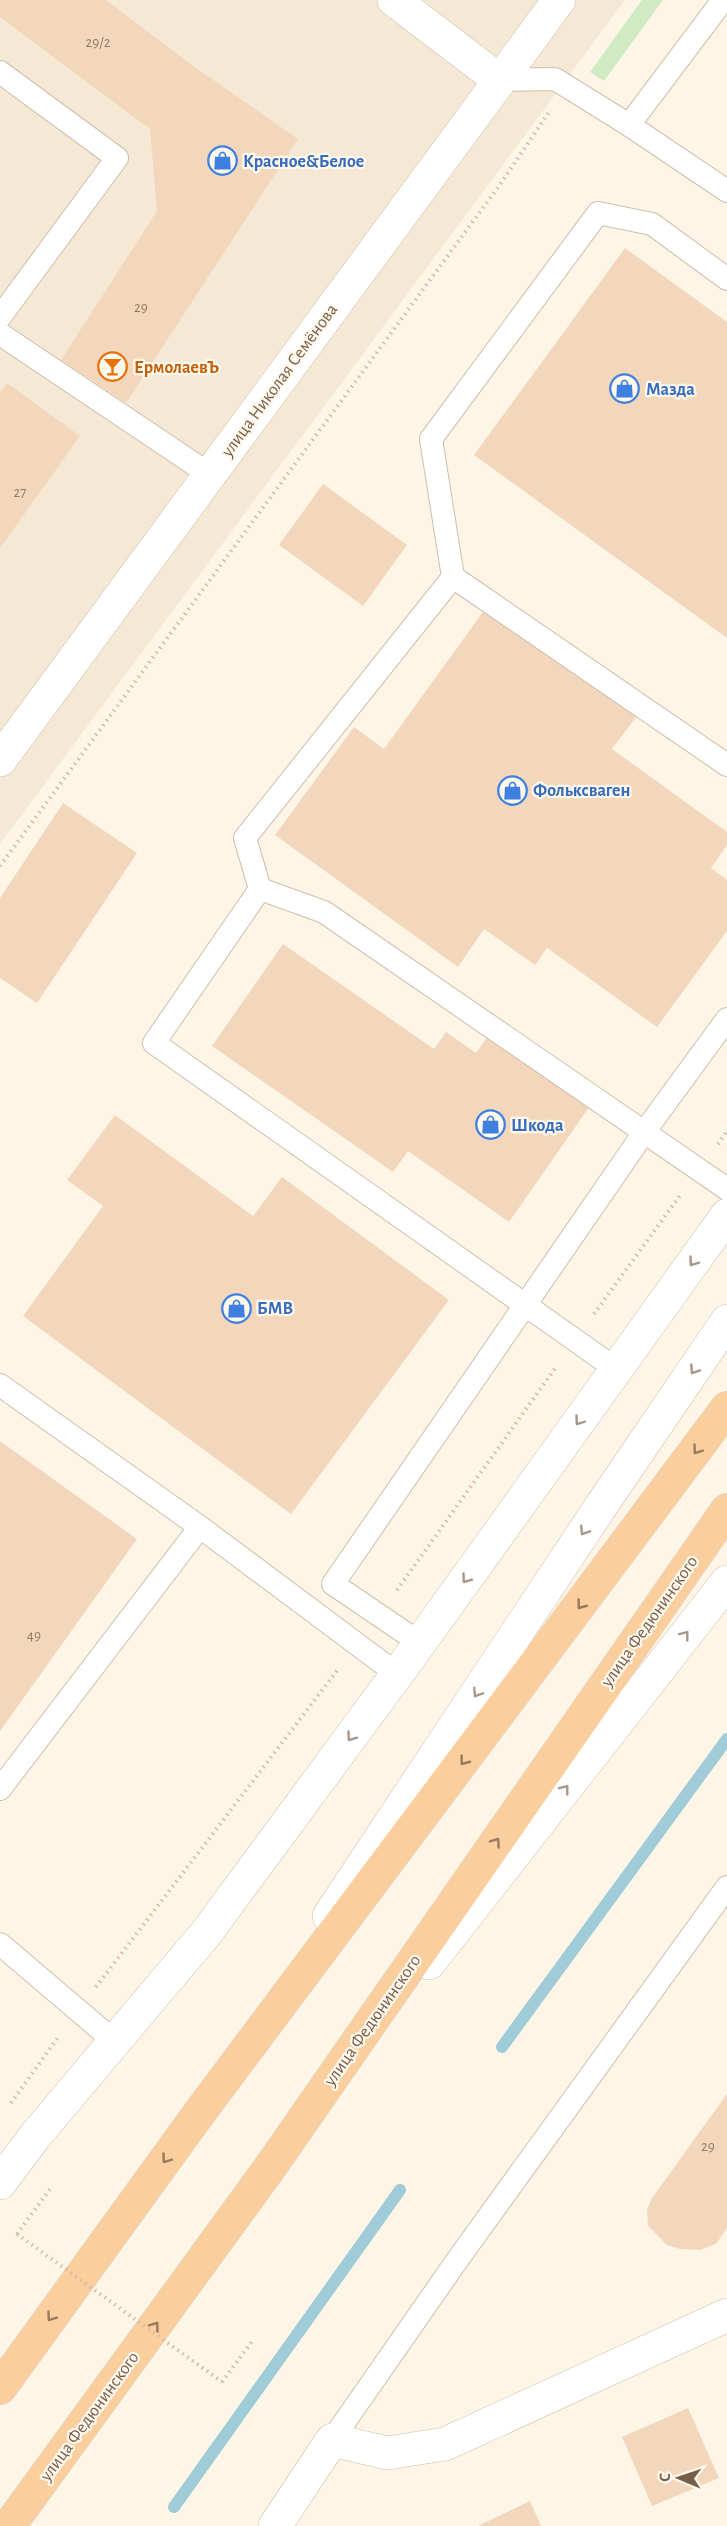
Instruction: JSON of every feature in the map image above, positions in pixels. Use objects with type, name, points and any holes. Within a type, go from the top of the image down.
[{"type":"highway","points":[[0,2388],[200,2112],[727,1408]]},
{"type":"highway","name":"улица Федюнинского","points":[[9,2526],[271,2166],[727,1509]]},
{"type":"street","points":[[393,0],[499,80]]},
{"type":"street","name":"улица Николая Семёнова","points":[[0,760],[559,0]]},
{"type":"street","points":[[0,2183],[35,2136],[207,1932],[420,1643],[727,1215]]},
{"type":"street","points":[[200,2112],[599,1509],[727,1321]]},
{"type":"street","points":[[271,2166],[727,1582]]},
{"type":"street","points":[[275,2526],[332,2440],[387,2453],[445,2444],[727,2315]]},
{"type":"lane","points":[[630,125],[723,0]]},
{"type":"lane","points":[[0,72],[117,158],[0,317]]},
{"type":"lane","points":[[499,80],[555,79],[630,125],[727,191]]},
{"type":"lane","points":[[727,279],[652,224],[598,213],[431,439],[453,577],[727,765]]},
{"type":"lane","points":[[0,334],[209,474]]},
{"type":"lane","points":[[260,889],[245,838],[453,577]]},
{"type":"lane","points":[[260,889],[324,912],[727,1189]]},
{"type":"lane","points":[[260,889],[154,1043],[616,1369]]},
{"type":"lane","points":[[420,1643],[333,1584],[645,1131],[727,1019]]},
{"type":"lane","points":[[0,1384],[200,1527],[397,1674]]},
{"type":"lane","points":[[0,1789],[200,1527]]},
{"type":"lane","points":[[332,2440],[458,2259],[727,1887]]},
{"type":"lane","points":[[0,1944],[114,2041]]},
{"type":"path","points":[[0,866],[485,205],[567,87]]},
{"type":"path","points":[[50,2189],[17,2234],[222,2382],[253,2340]]},
{"type":"shaded area","points":[[0,0],[625,0],[0,844]]},
{"type":"green space","points":[[642,0],[663,0],[604,81],[590,72]]},
{"type":"building","points":[[0,0],[106,0],[196,68],[298,139],[126,403],[61,360],[157,211],[150,129],[0,17]]},
{"type":"building","name":"Мазда","points":[[625,248],[727,322],[727,638],[474,455]]},
{"type":"building","points":[[7,383],[80,436],[0,548],[0,393]]},
{"type":"building","points":[[323,484],[407,545],[363,606],[279,545]]},
{"type":"building","name":"Фольксваген","points":[[485,609],[636,717],[612,749],[727,832],[727,845],[711,868],[727,880],[727,931],[657,1027],[547,948],[535,965],[484,929],[458,967],[275,835],[354,727],[384,749]]},
{"type":"building","points":[[63,803],[137,853],[37,1003],[0,978],[0,898]]},
{"type":"building","points":[[283,944],[434,1049],[446,1032],[476,1053],[489,1035],[590,1106],[509,1222],[408,1151],[393,1172],[212,1046]]},
{"type":"building","name":"БМВ","points":[[115,1115],[253,1216],[282,1177],[449,1300],[291,1514],[23,1316],[103,1206],[67,1180]]},
{"type":"building","points":[[0,1441],[137,1539],[0,1731]]},
{"type":"building","points":[[727,2094],[727,2228],[716,2244],[700,2250],[680,2249],[667,2245],[648,2226],[647,2210],[652,2198]]},
{"type":"building","points":[[688,2408],[719,2478],[652,2506],[622,2437]]},
{"type":"building","points":[[530,2501],[541,2526],[478,2526]]},
{"type":"waterway","points":[[502,2047],[727,1739]]},
{"type":"waterway","points":[[174,2507],[400,2190]]},
{"type":"place","name":"Красное&Белое","points":[[222,161]]},
{"type":"place","name":"ЕрмолаевЪ","points":[[113,367]]},
{"type":"place","name":"Мазда","points":[[625,389]]},
{"type":"place","name":"Фольксваген","points":[[512,790]]},
{"type":"place","name":"Шкода","points":[[490,1125]]},
{"type":"place","name":"БМВ","points":[[236,1308]]}]
